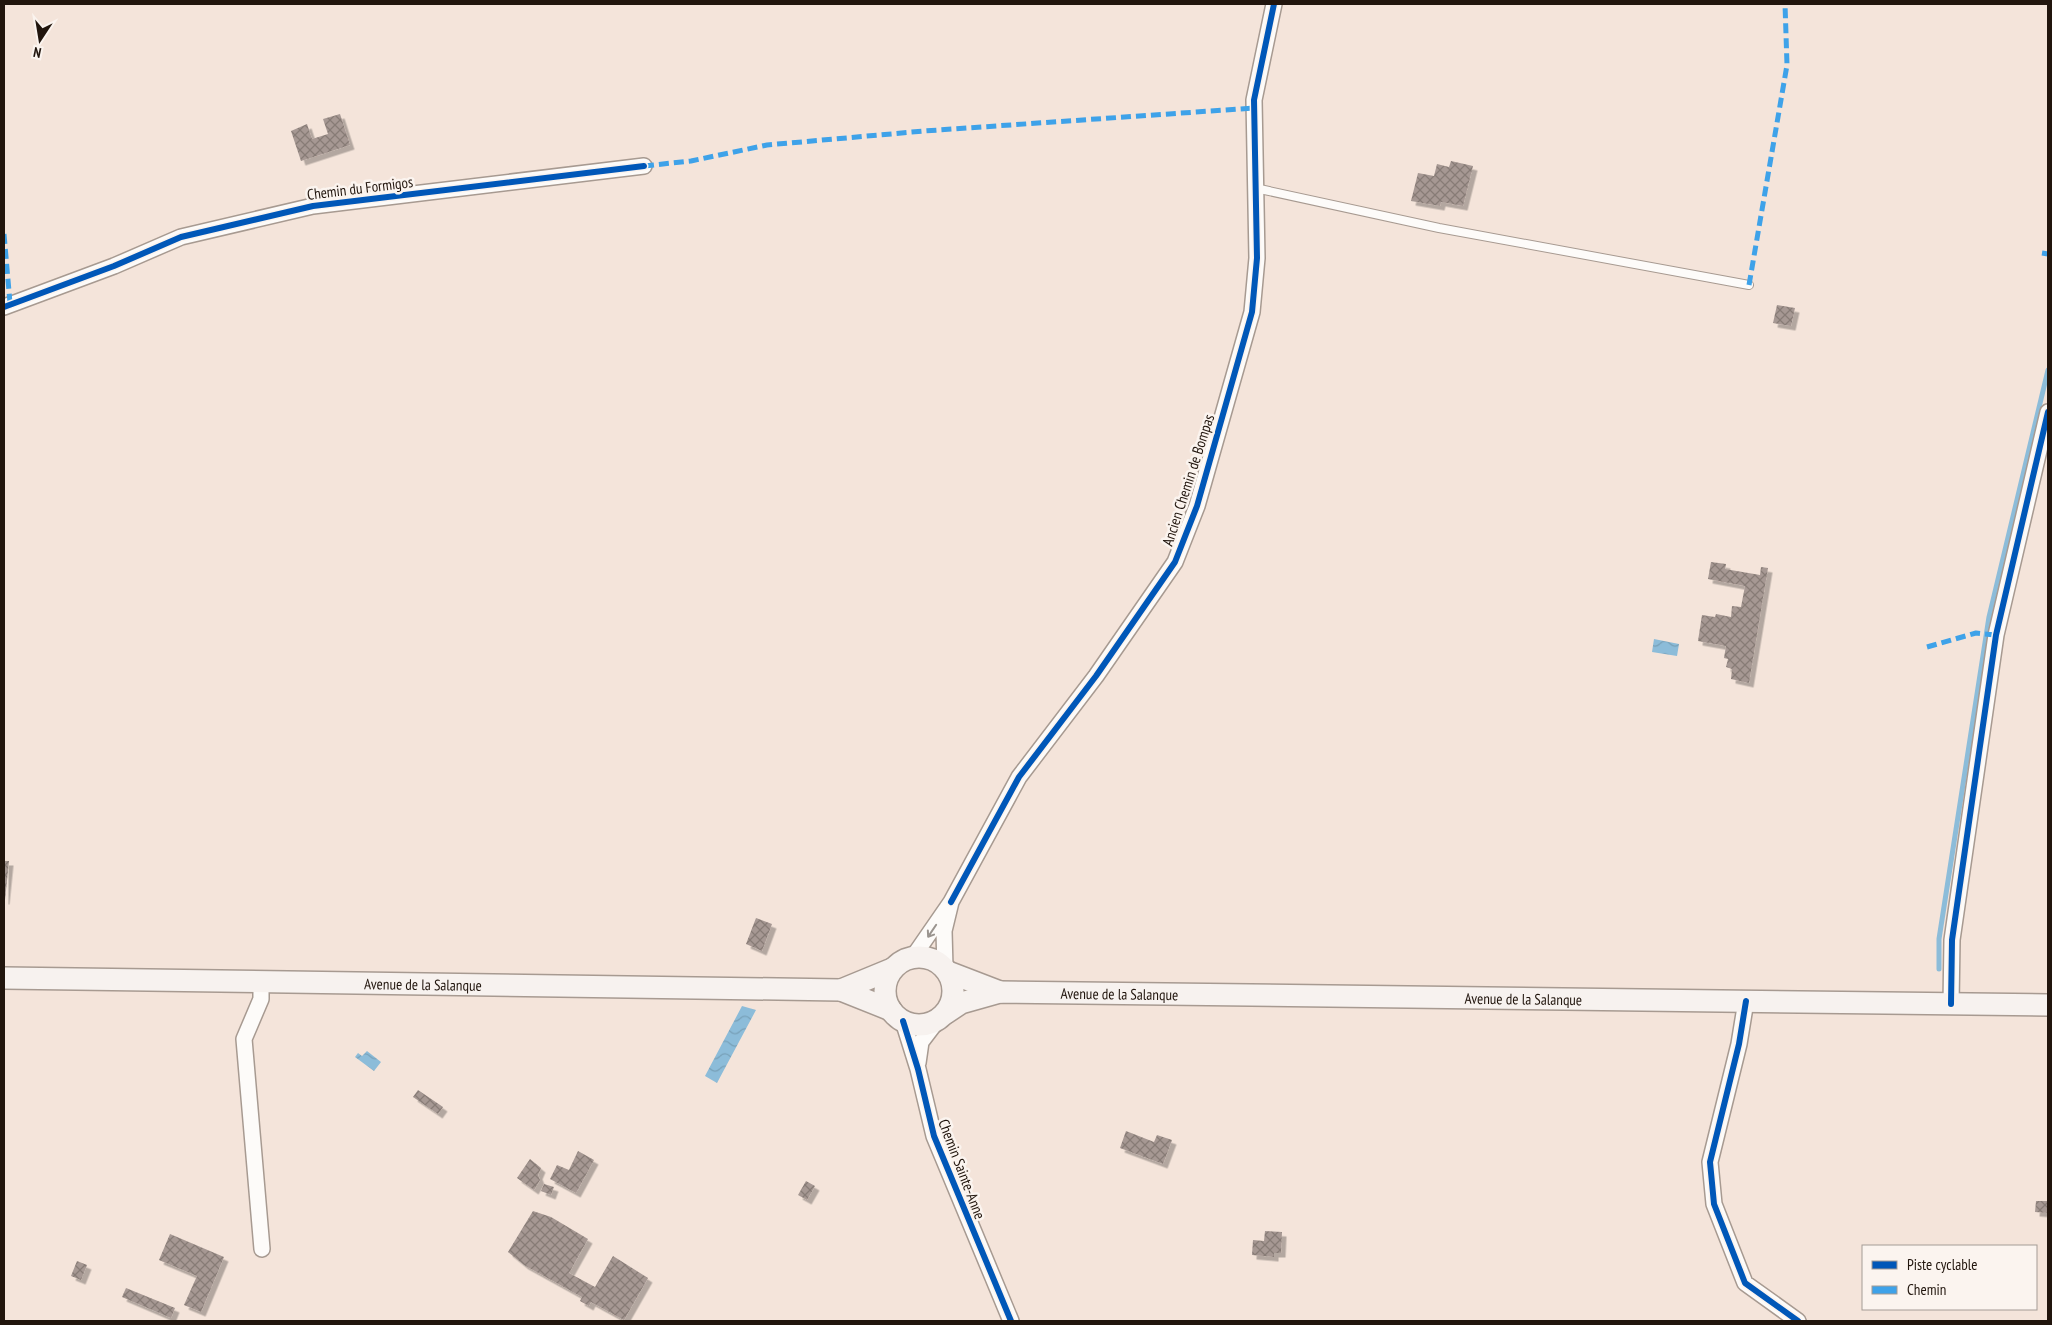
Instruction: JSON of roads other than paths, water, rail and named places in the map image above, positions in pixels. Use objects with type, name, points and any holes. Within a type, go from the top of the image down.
[{"type":"main road","points":[[925,957],[936,961],[946,970],[953,982],[954,992],[952,1003],[941,1017],[926,1024],[914,1025],[897,1015],[841,990],[892,970],[905,959],[925,957]]},
{"type":"main road","points":[[892,970],[887,979],[885,989],[886,1000],[897,1015]]},
{"type":"main road","name":"Avenue de la Salanque","points":[[946,970],[1000,992]]},
{"type":"main road","name":"Avenue de la Salanque","points":[[4,978],[841,990]]},
{"type":"main road","name":"Avenue de la Salanque","points":[[941,1017],[960,1003],[1000,992],[2048,1005]]},
{"type":"street","name":"Ancien Chemin de Bompas","points":[[913,957],[951,902],[1019,776],[1096,676],[1175,562],[1197,506],[1252,312],[1257,258],[1254,100],[1274,4]]},
{"type":"street","name":"Chemin du Formigos","points":[[4,307],[114,266],[181,237],[313,206],[644,166]]},
{"type":"street","points":[[1951,1004],[1952,940],[1996,635],[2048,412]]},
{"type":"street","name":"Ancien Chemin de Bompas","points":[[946,970],[944,932],[951,902]]},
{"type":"street","points":[[261,981],[261,999],[244,1039],[262,1249]]},
{"type":"street","points":[[1746,1001],[1739,1044],[1710,1162],[1714,1204],[1745,1283],[1798,1321]]},
{"type":"street","name":"Chemin Sainte-Anne","points":[[897,1015],[918,1069],[934,1136],[1010,1321]]},
{"type":"street","name":"Chemin Sainte-Anne","points":[[918,1069],[921,1042],[941,1017]]},
{"type":"lane","points":[[1255,188],[1440,228],[1749,286]]},
{"type":"water","points":[[1654,639],[1679,644],[1677,656],[1652,652]]},
{"type":"water","points":[[742,1006],[756,1010],[717,1083],[705,1076]]},
{"type":"water","points":[[367,1051],[381,1062],[374,1071],[355,1057],[358,1053],[362,1056]]},
{"type":"waterway","points":[[1939,969],[1939,939],[1989,617],[2048,370]]}]
